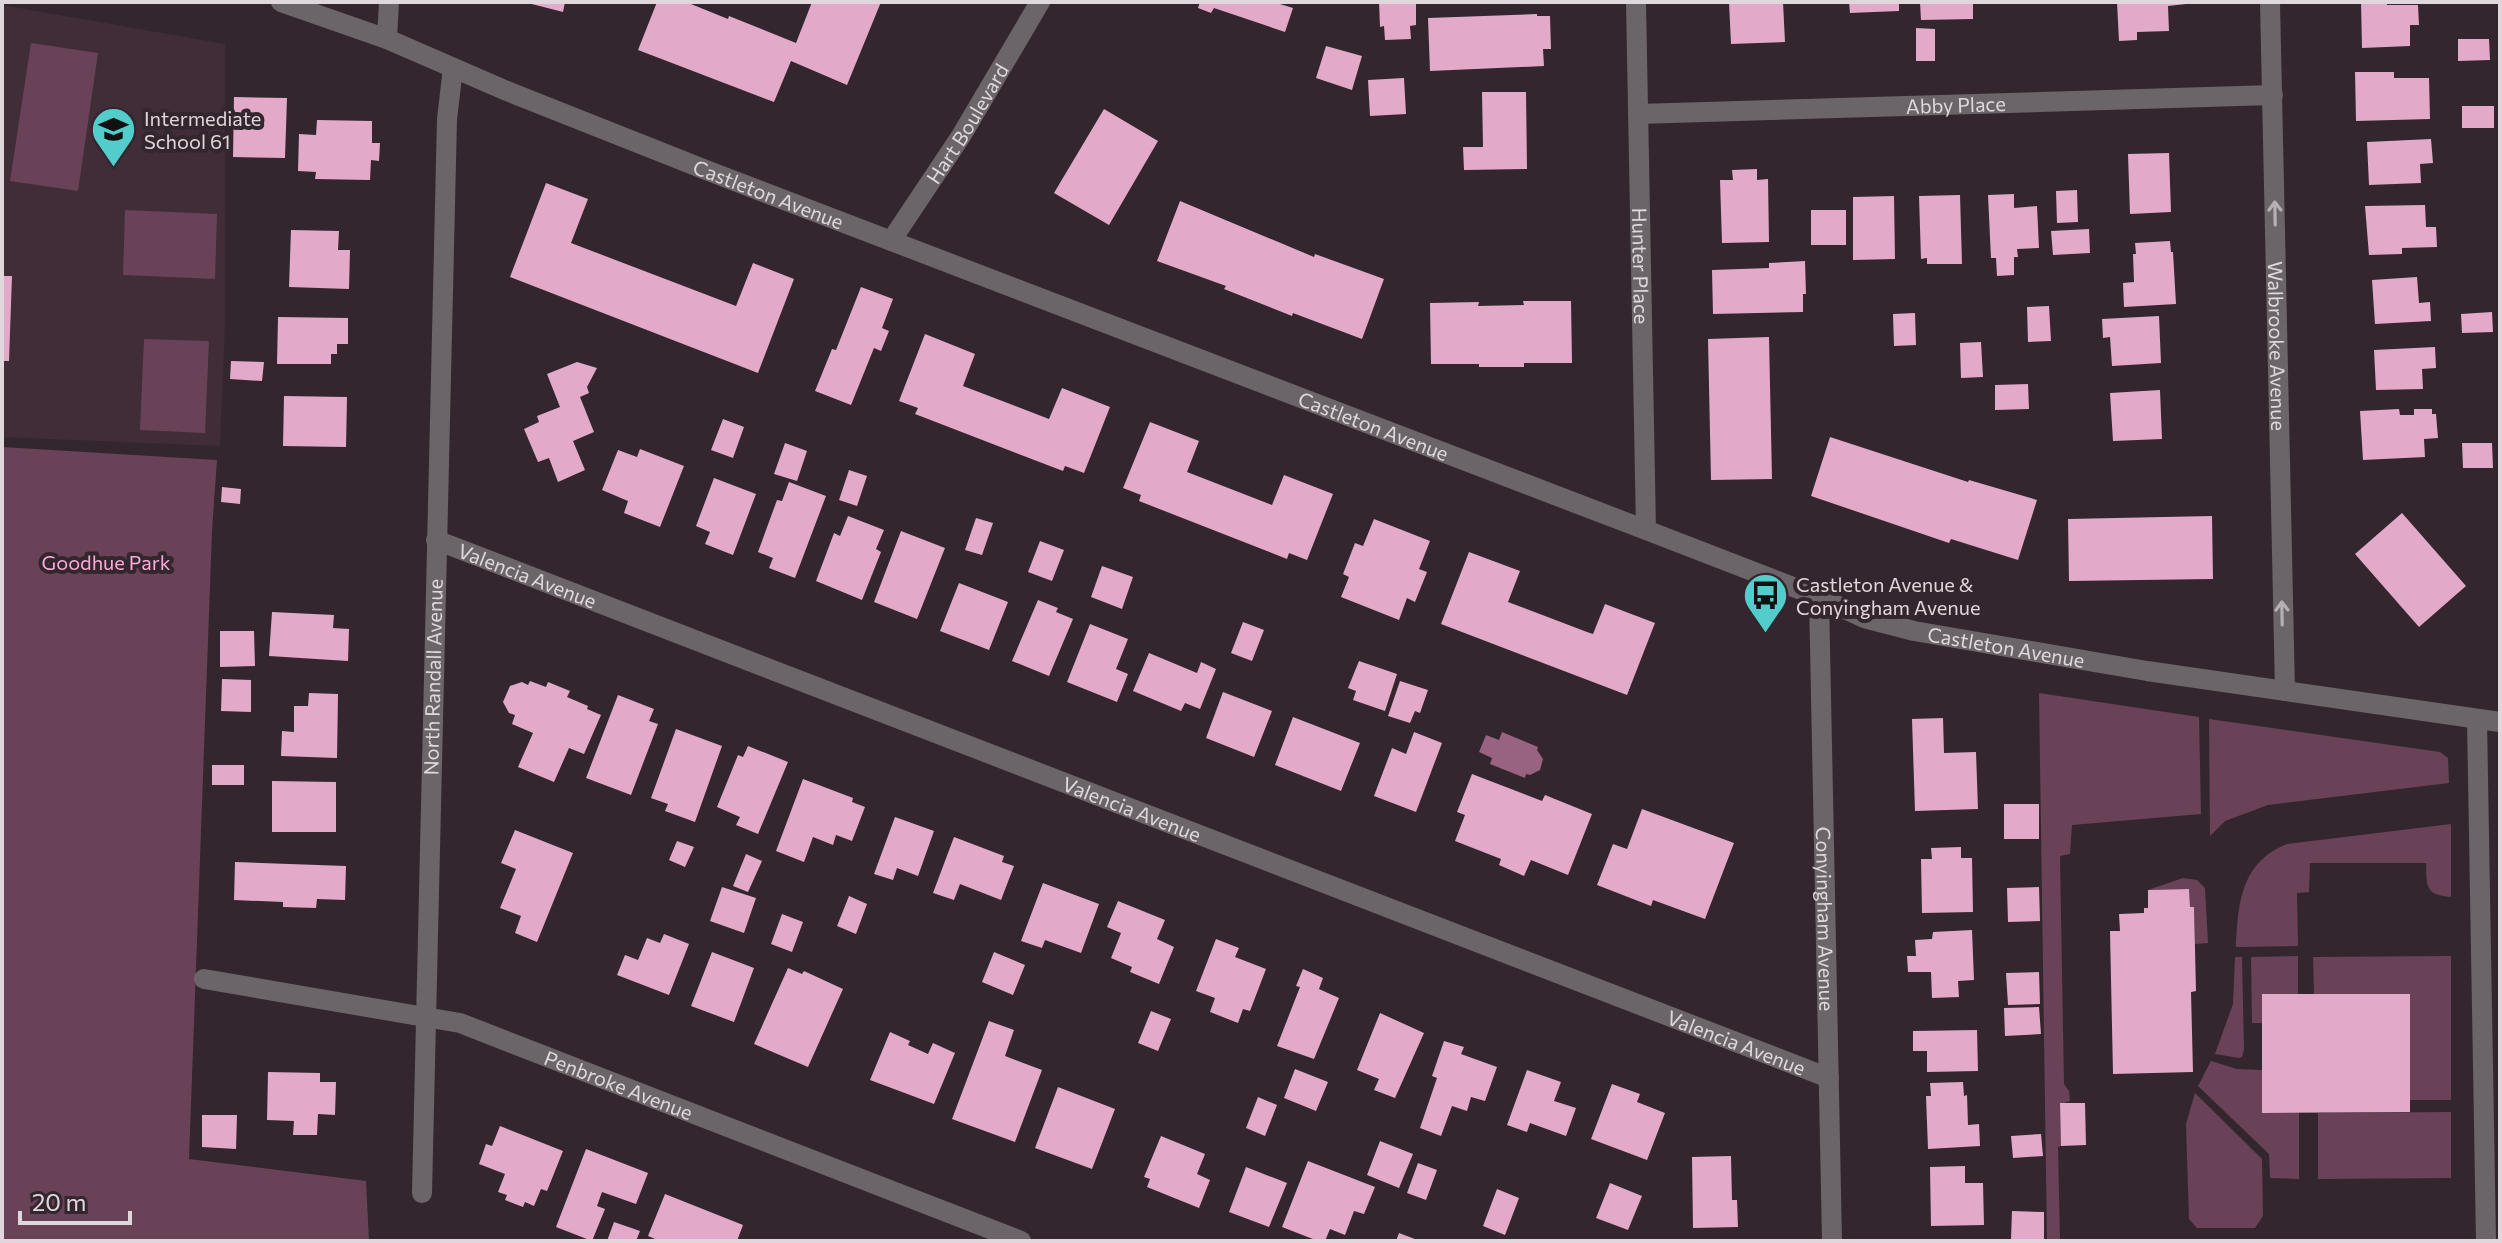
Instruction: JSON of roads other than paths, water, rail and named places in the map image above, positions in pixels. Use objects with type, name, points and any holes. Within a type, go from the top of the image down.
[{"type":"street","name":"Castleton Avenue","points":[[281,2],[387,39],[663,154],[1646,530],[1819,597],[1864,618],[1914,631],[2147,671],[2500,722]]},
{"type":"street","points":[[387,39],[389,2]]},
{"type":"street","name":"Hart Boulevard","points":[[891,241],[961,136],[1040,2]]},
{"type":"street","name":"Hunter Place","points":[[1636,2],[1646,530]]},
{"type":"street","name":"Walbrooke Avenue","points":[[2270,2],[2285,691]]},
{"type":"street","name":"North Randall Avenue","points":[[422,1193],[447,119],[453,68]]},
{"type":"street","name":"Abby Place","points":[[1638,114],[2273,95]]},
{"type":"street","name":"Valencia Avenue","points":[[436,540],[1829,1078]]},
{"type":"street","name":"Conyingham Avenue","points":[[1819,597],[1832,1241]]},
{"type":"street","points":[[2477,719],[2486,1241]]},
{"type":"street","name":"Penbroke Avenue","points":[[204,979],[460,1023],[1021,1241]]},
{"type":"place","name":"Intermediate School 61","points":[[113,169]]},
{"type":"place","name":"Castleton Avenue & Conyingham Avenue","points":[[1765,634]]},
{"type":"park label","name":"Goodhue Park","points":[[106,562]]}]
